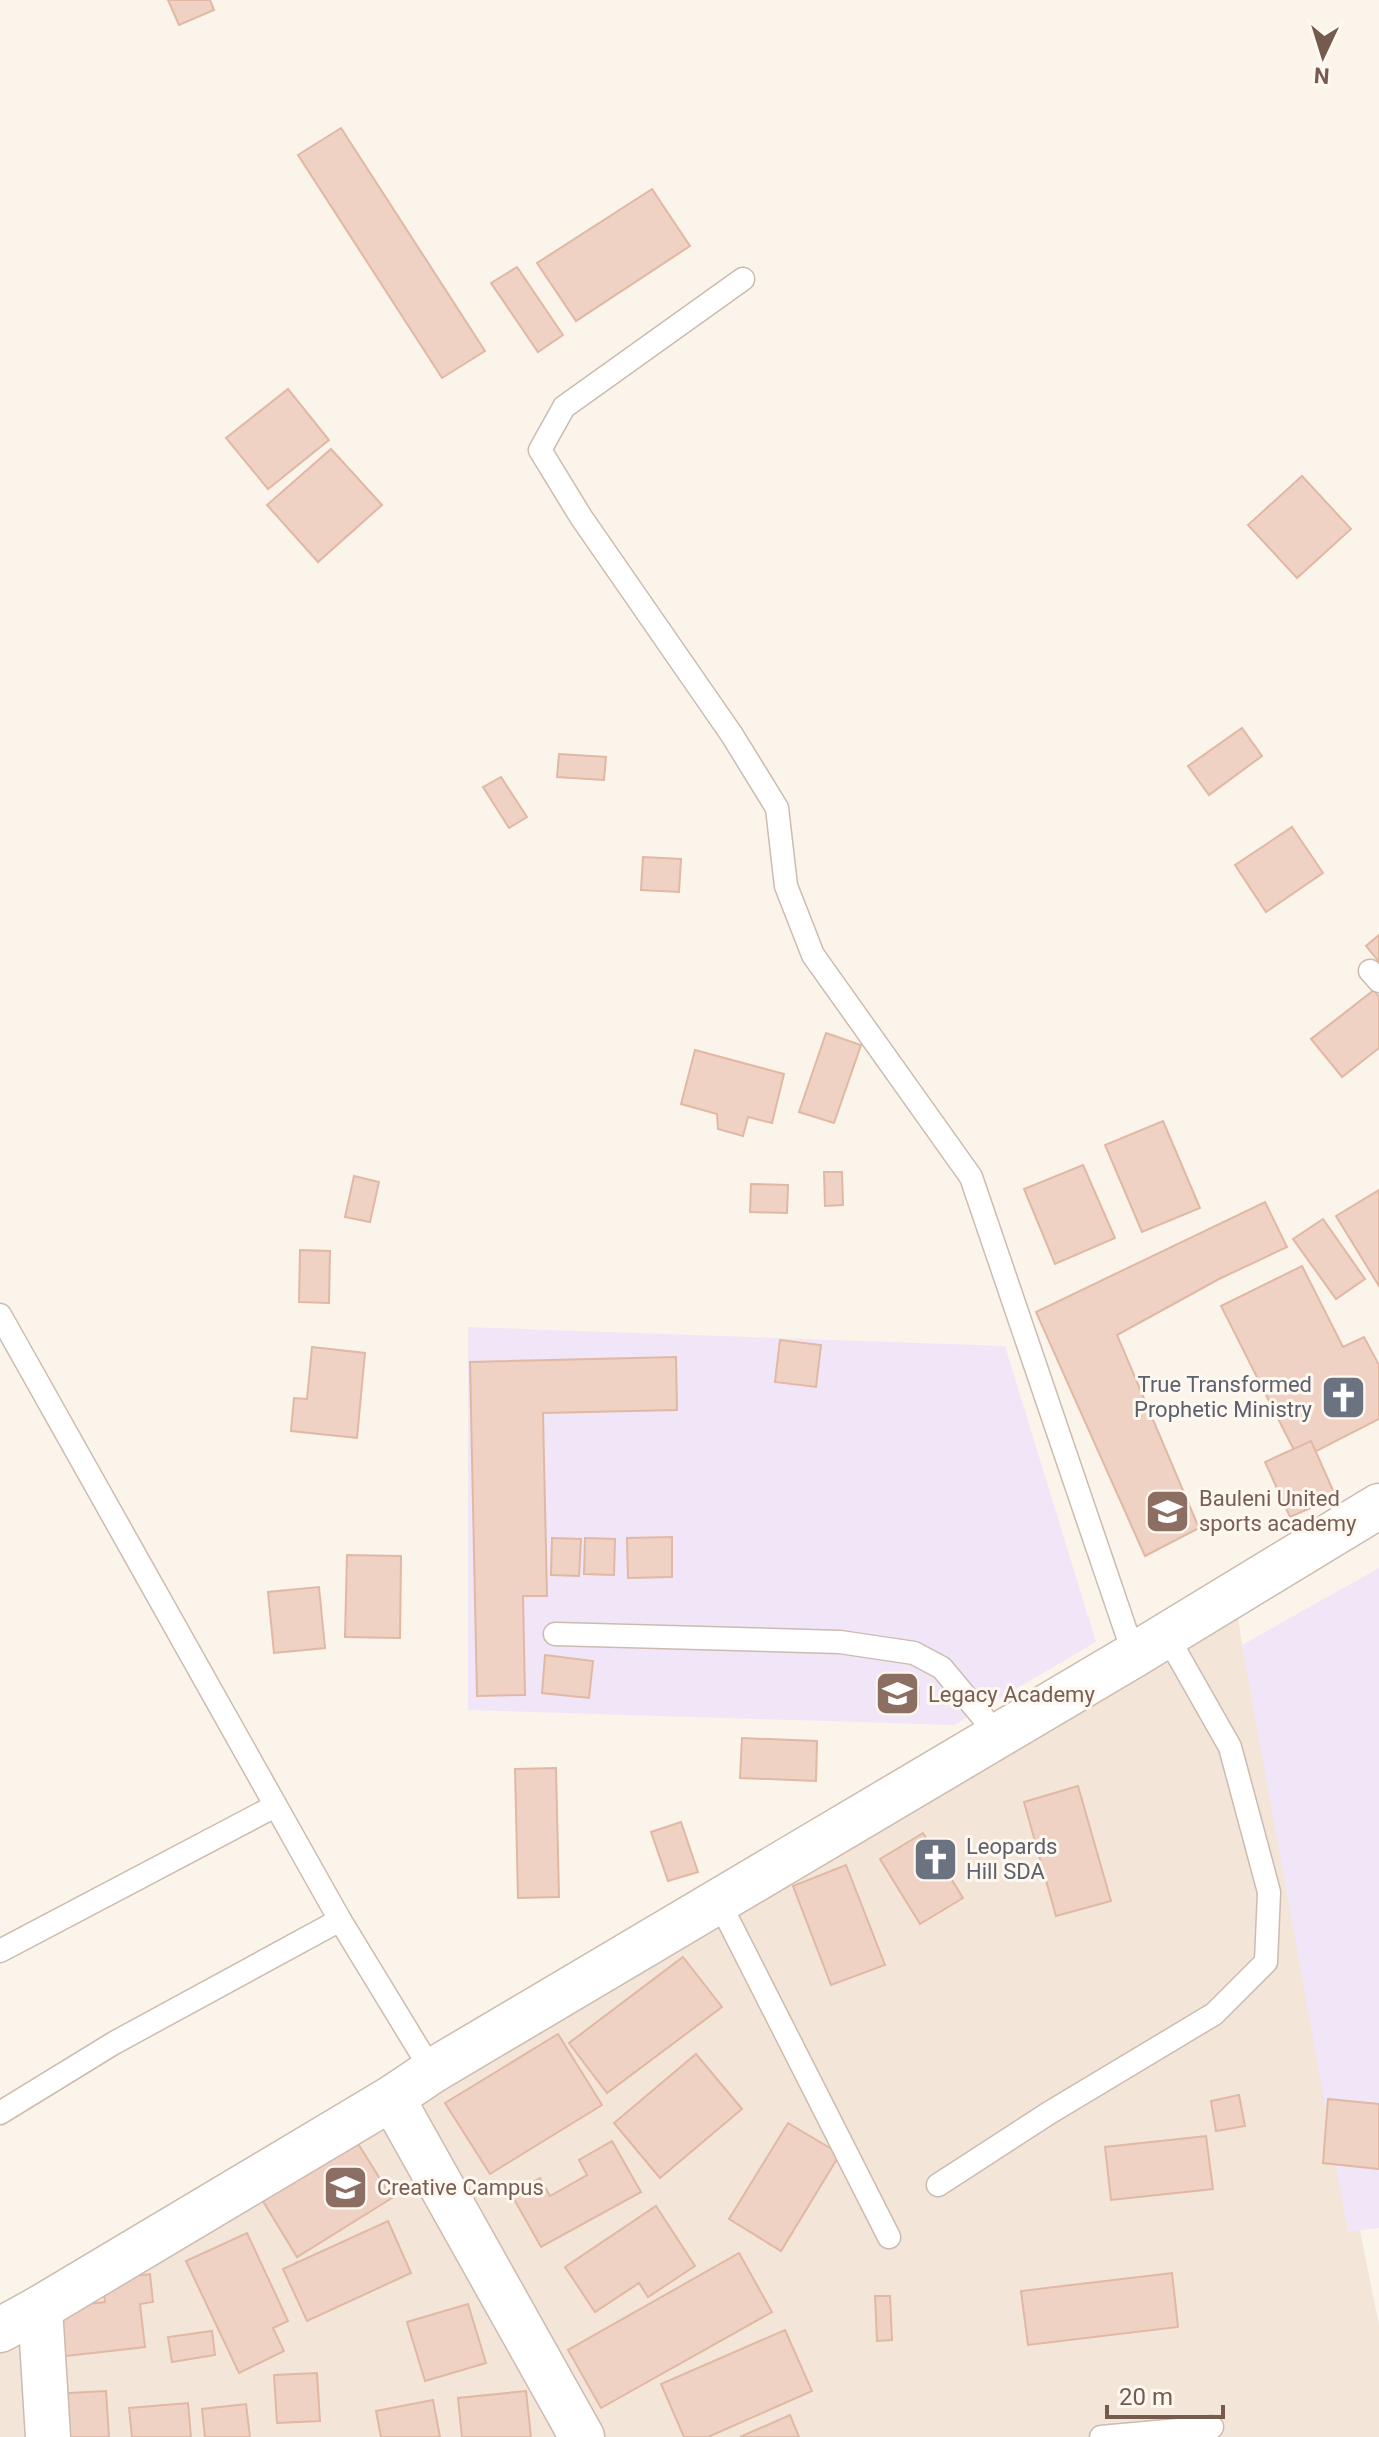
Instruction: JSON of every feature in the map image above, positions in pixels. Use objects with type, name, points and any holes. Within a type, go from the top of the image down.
[{"type":"street","points":[[0,2330],[1379,1506]]},
{"type":"street","points":[[392,2098],[582,2437]]},
{"type":"street","points":[[40,2308],[48,2437]]},
{"type":"lane","points":[[743,279],[564,407],[540,450],[581,517],[732,735],[777,808],[786,886],[813,955],[971,1177],[1151,1645],[1230,1747],[1269,1892],[1266,1962],[1214,2014],[1049,2113],[938,2185]]},
{"type":"lane","points":[[0,1315],[340,1920],[432,2071]]},
{"type":"lane","points":[[555,1634],[840,1642],[914,1653],[942,1668],[997,1734]]},
{"type":"lane","points":[[0,1951],[275,1806]]},
{"type":"lane","points":[[718,1900],[889,2237]]},
{"type":"lane","points":[[0,2113],[114,2043],[340,1920]]},
{"type":"lane","points":[[1101,2437],[1212,2427]]},
{"type":"shaded area","points":[[468,1327],[1005,1346],[1096,1642],[954,1725],[468,1710]]},
{"type":"shaded area","points":[[1379,1568],[1379,2228],[1348,2232],[1242,1645]]},
{"type":"shaded area","points":[[1233,1582],[1242,1645],[1379,2325],[1379,2437],[0,2437],[0,2305]]},
{"type":"building","points":[[168,0],[210,0],[214,10],[179,25]]},
{"type":"building","points":[[341,128],[485,351],[442,378],[298,155]]},
{"type":"building","points":[[652,189],[690,246],[576,321],[537,263]]},
{"type":"building","points":[[517,267],[563,335],[538,352],[491,283]]},
{"type":"building","points":[[288,389],[329,440],[268,489],[226,438]]},
{"type":"building","points":[[331,449],[382,505],[318,562],[267,505]]},
{"type":"building","points":[[1302,476],[1351,529],[1297,578],[1248,525]]},
{"type":"building","points":[[1242,728],[1262,756],[1209,795],[1188,766]]},
{"type":"building","points":[[559,754],[606,757],[604,780],[557,777]]},
{"type":"building","points":[[501,777],[527,817],[509,828],[483,787]]},
{"type":"building","points":[[1292,827],[1323,873],[1266,912],[1235,865]]},
{"type":"building","points":[[643,857],[681,859],[679,892],[641,890]]},
{"type":"building","points":[[1379,935],[1379,962],[1366,946]]},
{"type":"building","points":[[1374,990],[1379,997],[1379,1048],[1342,1077],[1311,1039]]},
{"type":"building","points":[[826,1033],[861,1045],[834,1123],[799,1112]]},
{"type":"building","points":[[695,1050],[784,1074],[772,1123],[748,1117],[743,1136],[718,1129],[717,1114],[681,1104]]},
{"type":"building","points":[[1163,1121],[1200,1208],[1142,1232],[1105,1145]]},
{"type":"building","points":[[1083,1165],[1115,1238],[1055,1264],[1024,1189]]},
{"type":"building","points":[[824,1172],[842,1172],[843,1205],[825,1206]]},
{"type":"building","points":[[354,1176],[379,1182],[370,1222],[345,1217]]},
{"type":"building","points":[[751,1184],[788,1185],[787,1213],[750,1212]]},
{"type":"building","points":[[1379,1190],[1379,1286],[1336,1216]]},
{"type":"building","points":[[1265,1202],[1287,1247],[1219,1279],[1117,1335],[1199,1528],[1145,1556],[1036,1312]]},
{"type":"building","points":[[1323,1219],[1365,1279],[1336,1299],[1293,1239]]},
{"type":"building","points":[[300,1250],[330,1251],[329,1303],[299,1302]]},
{"type":"building","points":[[1302,1266],[1343,1347],[1364,1337],[1379,1365],[1379,1419],[1299,1460],[1221,1306]]},
{"type":"building","points":[[780,1340],[821,1345],[816,1387],[775,1382]]},
{"type":"building","points":[[312,1347],[365,1353],[357,1438],[291,1431],[294,1398],[307,1399]]},
{"type":"building","points":[[676,1357],[677,1410],[543,1413],[547,1596],[523,1596],[525,1695],[477,1696],[470,1362]]},
{"type":"building","points":[[1311,1441],[1336,1497],[1290,1517],[1265,1462]]},
{"type":"building","points":[[672,1537],[672,1577],[628,1578],[627,1538]]},
{"type":"building","points":[[552,1538],[581,1539],[579,1576],[551,1575]]},
{"type":"building","points":[[585,1538],[615,1539],[614,1575],[584,1574]]},
{"type":"building","points":[[347,1555],[401,1556],[400,1638],[345,1637]]},
{"type":"building","points":[[319,1587],[325,1648],[274,1653],[268,1592]]},
{"type":"building","points":[[545,1655],[593,1661],[589,1698],[542,1693]]},
{"type":"building","points":[[919,1687],[919,1705],[879,1706],[879,1688]]},
{"type":"building","points":[[742,1738],[817,1741],[816,1781],[740,1778]]},
{"type":"building","points":[[556,1768],[559,1897],[518,1898],[515,1769]]},
{"type":"building","points":[[1078,1786],[1111,1901],[1056,1916],[1024,1802]]},
{"type":"building","points":[[681,1822],[698,1872],[668,1881],[651,1832]]},
{"type":"building","points":[[923,1833],[963,1898],[920,1924],[880,1859]]},
{"type":"building","points":[[846,1865],[885,1965],[831,1985],[793,1886]]},
{"type":"building","points":[[683,1957],[722,2007],[607,2093],[569,2043]]},
{"type":"building","points":[[558,2034],[602,2105],[490,2174],[445,2103]]},
{"type":"building","points":[[696,2054],[742,2109],[660,2178],[614,2123]]},
{"type":"building","points":[[1239,2095],[1245,2126],[1216,2131],[1211,2101]]},
{"type":"building","points":[[1328,2099],[1379,2104],[1379,2169],[1323,2163]]},
{"type":"building","points":[[788,2123],[840,2154],[781,2251],[729,2219]]},
{"type":"building","points":[[352,2134],[392,2198],[297,2257],[258,2193]]},
{"type":"building","points":[[1206,2136],[1213,2189],[1111,2200],[1105,2147]]},
{"type":"building","points":[[612,2141],[641,2192],[541,2247],[511,2194],[540,2178],[550,2196],[587,2175],[579,2160]]},
{"type":"building","points":[[656,2206],[695,2266],[648,2297],[639,2283],[595,2312],[565,2267]]},
{"type":"building","points":[[388,2221],[411,2273],[307,2321],[283,2269]]},
{"type":"building","points":[[247,2233],[288,2321],[273,2328],[284,2351],[239,2373],[186,2261]]},
{"type":"building","points":[[739,2253],[772,2312],[601,2408],[568,2350]]},
{"type":"building","points":[[1172,2273],[1178,2327],[1028,2345],[1021,2291]]},
{"type":"building","points":[[150,2274],[153,2302],[140,2304],[145,2347],[58,2357],[52,2308],[105,2302],[102,2280]]},
{"type":"building","points":[[875,2296],[890,2296],[892,2340],[877,2341]]},
{"type":"building","points":[[468,2304],[486,2363],[425,2381],[407,2322]]},
{"type":"building","points":[[785,2330],[812,2391],[708,2437],[684,2437],[661,2384]]},
{"type":"building","points":[[212,2331],[215,2355],[172,2362],[168,2337]]},
{"type":"building","points":[[317,2373],[320,2421],[277,2423],[274,2375]]},
{"type":"building","points":[[106,2391],[109,2437],[53,2437],[51,2394]]},
{"type":"building","points":[[526,2391],[531,2437],[462,2437],[458,2398]]},
{"type":"building","points":[[433,2400],[440,2437],[381,2437],[376,2411]]},
{"type":"building","points":[[188,2403],[191,2437],[132,2437],[129,2408]]},
{"type":"building","points":[[246,2404],[250,2437],[205,2437],[202,2409]]},
{"type":"building","points":[[790,2415],[799,2437],[740,2437]]},
{"type":"place","name":"True Transformed Prophetic Ministry","points":[[1343,1397]]},
{"type":"place","name":"Bauleni United sports academy","points":[[1168,1511]]},
{"type":"place","name":"Legacy Academy","points":[[897,1694]]},
{"type":"place","name":"Leopards Hill SDA","points":[[935,1859]]},
{"type":"place","name":"Creative Campus","points":[[346,2187]]}]
